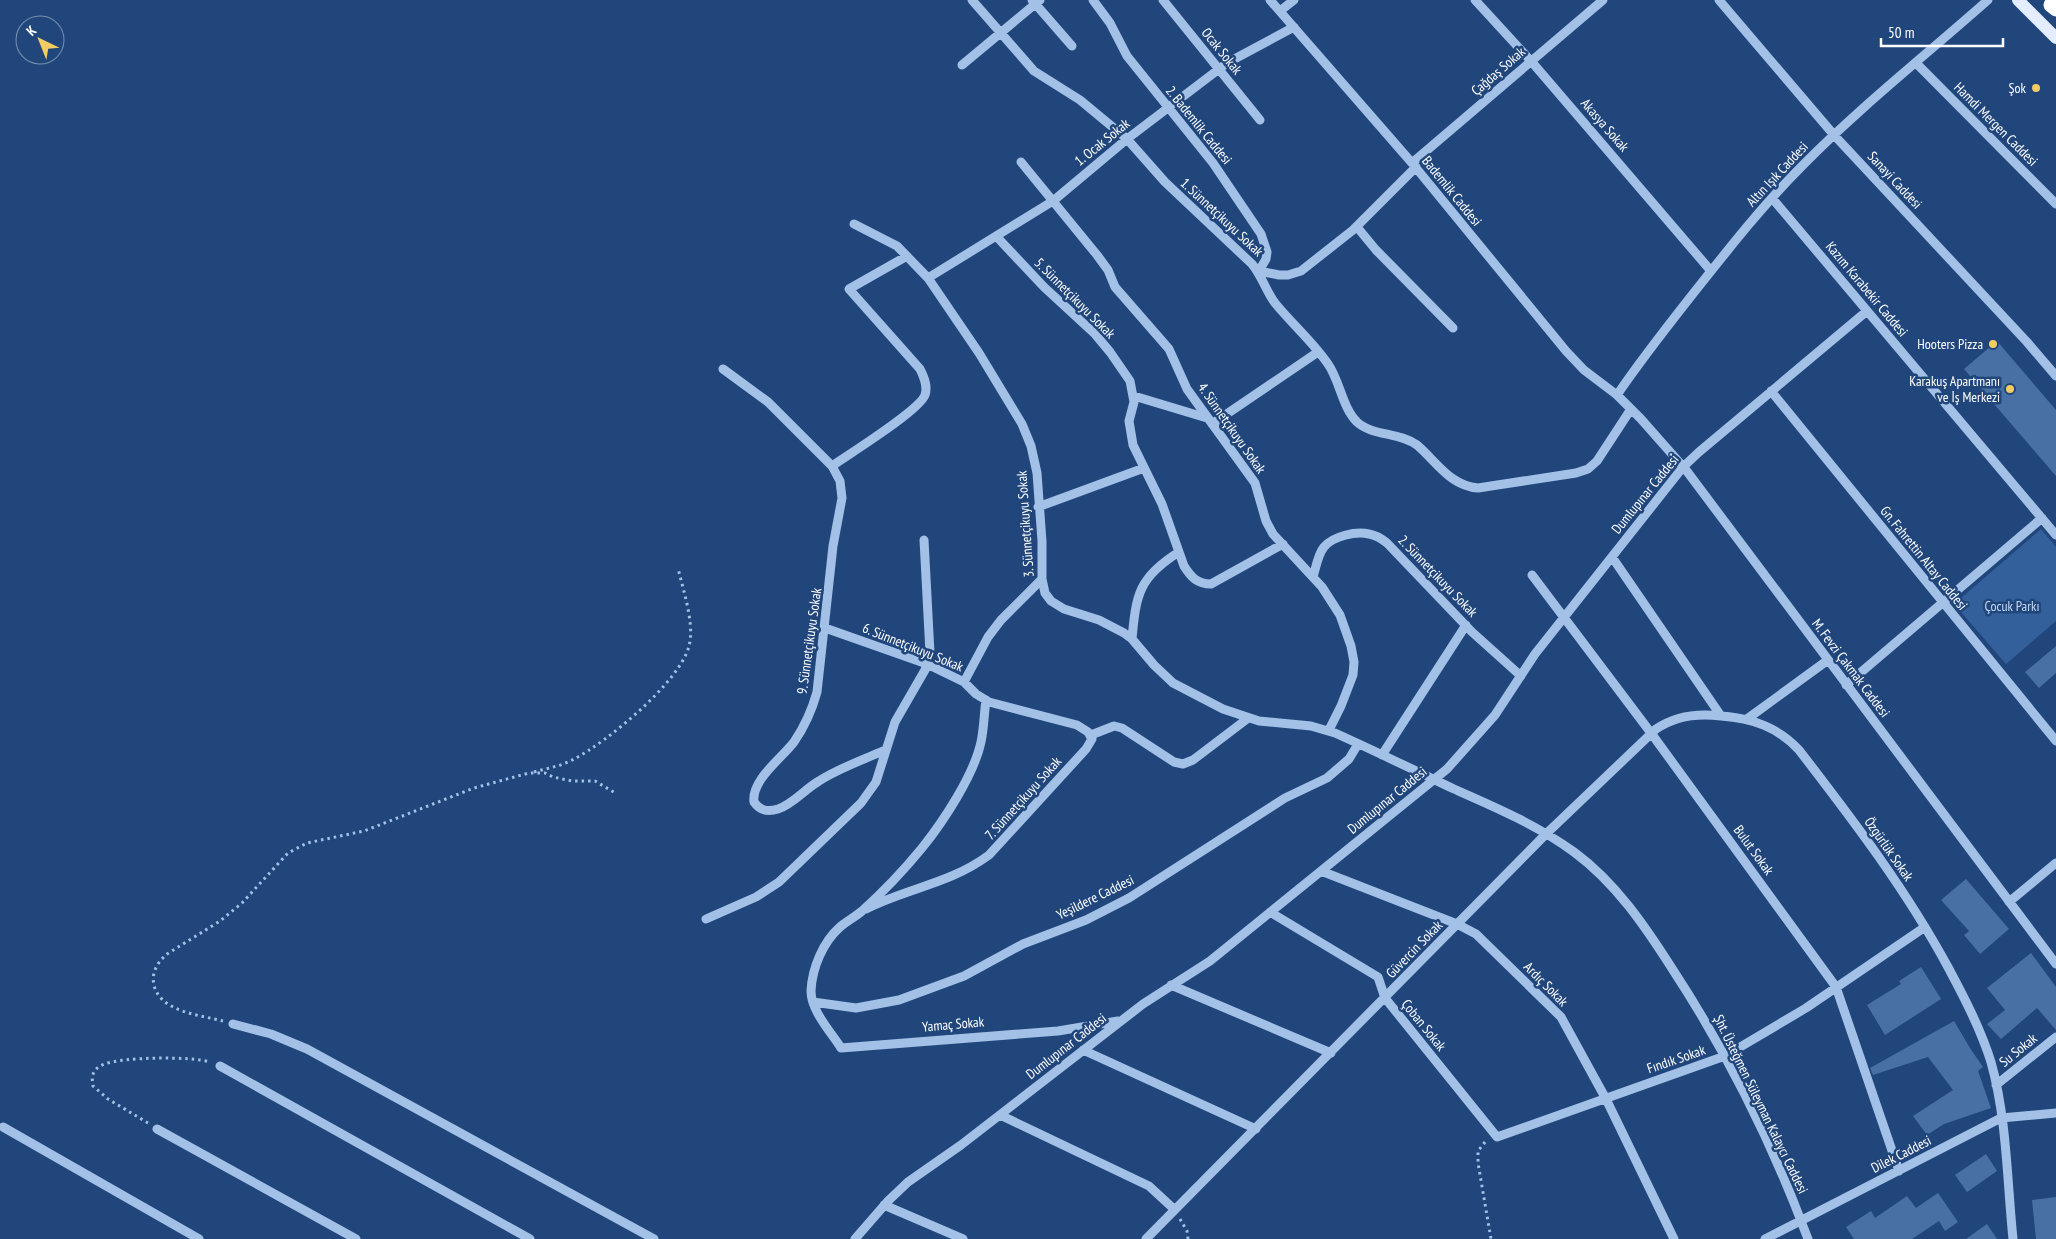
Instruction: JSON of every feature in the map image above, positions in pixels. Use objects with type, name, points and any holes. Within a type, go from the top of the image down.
[{"type":"main road","points":[[2018,0],[2056,38]]},
{"type":"street","name":"1. Sünnetçikuyu Sokak","points":[[972,0],[1034,71],[1080,100],[1127,139],[1165,182],[1237,248],[1259,272],[1276,304],[1318,352],[1334,374],[1355,420],[1368,428],[1395,435],[1415,444],[1451,478],[1471,488],[1478,488],[1576,473],[1588,469],[1596,461],[1631,409]]},
{"type":"street","name":"2. Bademlik Caddesi","points":[[1093,0],[1110,22],[1127,56],[1213,163],[1261,234],[1267,252],[1266,259],[1259,272]]},
{"type":"street","name":"Ocak Sokak","points":[[1163,0],[1260,120]]},
{"type":"street","name":"Bademlik Caddesi","points":[[1270,0],[1414,165],[1560,344],[1584,370],[1617,395]]},
{"type":"street","points":[[1280,11],[1294,0]]},
{"type":"street","name":"Akasya Sokak","points":[[1475,0],[1531,61],[1711,271]]},
{"type":"street","name":"Çağdaş Sokak","points":[[1259,272],[1279,276],[1301,271],[1357,227],[1414,165],[1602,0]]},
{"type":"street","name":"Sanayi Caddesi","points":[[1719,0],[1834,135],[2028,342],[2056,376]]},
{"type":"street","name":"Altın Işık Caddesi","points":[[1617,395],[1642,358],[1772,198],[1834,135],[1988,0]]},
{"type":"street","points":[[962,65],[1035,1],[1072,46]]},
{"type":"street","name":"1. Ocak Sokak","points":[[928,278],[1052,201],[1167,107],[1218,69],[1294,27]]},
{"type":"street","name":"Hamdi Mergen Caddesi","points":[[1916,63],[2056,204]]},
{"type":"street","name":"4. Sünnetçikuyu Sokak","points":[[1021,162],[1098,255],[1116,287],[1164,343],[1187,389],[1255,483],[1266,522],[1273,534],[1313,577],[1330,598],[1340,615],[1346,629],[1354,662],[1353,675],[1329,730]]},
{"type":"street","name":"Kazım Karabekir Caddesi","points":[[1772,198],[2056,534]]},
{"type":"street","name":"3. Sünnetçikuyu Sokak","points":[[854,224],[885,238],[907,256],[928,278],[979,353],[1022,424],[1034,458],[1037,479],[1042,541],[1042,579],[1045,593],[1056,606],[1112,626],[1132,639],[1154,666],[1173,683],[1202,700],[1247,719],[1311,726],[1329,730],[1382,755]]},
{"type":"street","points":[[1357,227],[1376,250],[1453,328]]},
{"type":"street","name":"5. Sünnetçikuyu Sokak","points":[[996,236],[1044,287],[1095,334],[1130,381],[1134,396]]},
{"type":"street","points":[[832,466],[913,409],[925,395],[926,383],[920,369],[849,289],[907,256]]},
{"type":"street","name":"Dumlupınar Caddesi","points":[[856,1239],[884,1205],[908,1182],[1000,1115],[1121,1021],[1210,962],[1435,779],[1463,752],[1495,715],[1564,618],[1684,467],[1867,311]]},
{"type":"street","points":[[1283,544],[1211,584],[1196,581],[1184,566],[1162,504],[1133,445],[1129,421],[1134,396],[1210,421],[1318,352]]},
{"type":"street","name":"9. Sünnetçikuyu Sokak","points":[[723,369],[768,402],[832,466],[840,481],[842,498],[833,546],[825,628],[814,706],[793,744],[760,781],[755,790],[754,802],[758,808],[763,810],[777,809],[835,772],[885,750]]},
{"type":"street","name":"Gn. Fahrettin Altay Caddesi","points":[[1771,392],[2056,741]]},
{"type":"street","name":"M. Fevzi Çakmak Caddesi","points":[[1617,395],[1684,467],[2056,964]]},
{"type":"street","points":[[1038,507],[1144,468]]},
{"type":"street","points":[[1846,685],[2042,518]]},
{"type":"street","name":"2. Sünnetçikuyu Sokak","points":[[1313,577],[1321,553],[1329,542],[1338,538],[1364,533],[1372,534],[1387,543],[1466,625],[1521,676]]},
{"type":"street","points":[[706,919],[756,897],[796,868],[870,792],[876,782],[895,722],[927,664],[931,642],[924,540]]},
{"type":"street","points":[[1132,639],[1135,606],[1145,581],[1160,565],[1179,552]]},
{"type":"street","points":[[1612,557],[1721,716]]},
{"type":"street","name":"Bulut Sokak","points":[[1532,576],[1651,733],[1836,987],[1898,1171]]},
{"type":"street","points":[[964,682],[988,637],[1001,620],[1042,579]]},
{"type":"street","points":[[1382,755],[1466,625]]},
{"type":"street","name":"6. Sünnetçikuyu Sokak","points":[[825,628],[927,664],[964,682],[986,700]]},
{"type":"street","points":[[1747,719],[1828,660]]},
{"type":"street","points":[[813,1002],[811,993],[812,979],[822,952],[839,928],[860,912],[923,847],[969,774],[978,755],[982,740],[986,700],[1074,723],[1091,735],[1114,726],[1122,728],[1174,762],[1183,764],[1193,760],[1247,719]]},
{"type":"street","name":"Güvercin Sokak","points":[[1146,1239],[1546,834],[1651,733],[1662,724],[1678,718],[1700,715],[1721,716]]},
{"type":"street","name":"Özgürlük Sokak","points":[[1721,716],[1747,719],[1774,729],[1788,738],[1870,845],[1925,927],[1972,1015],[1984,1042],[1996,1085],[2002,1118],[2013,1239]]},
{"type":"street","name":"7. Sünnetçikuyu Sokak","points":[[860,912],[881,902],[947,880],[990,855],[1089,746],[1091,735]]},
{"type":"street","name":"Yeşildere Caddesi","points":[[813,1002],[856,1008],[900,1000],[964,976],[1023,944],[1086,920],[1129,898],[1285,798],[1328,778],[1349,759],[1358,744]]},
{"type":"street","name":"Şht. Üsteğmen Süleyman Kalaycı Caddesi","points":[[1382,755],[1503,811],[1546,834],[1592,868],[1630,907],[1697,1006],[1725,1056],[1776,1162],[1808,1239]]},
{"type":"street","points":[[2010,902],[2056,863]]},
{"type":"street","name":"Ardıç Sokak","points":[[1321,871],[1457,924],[1476,934],[1561,1017],[1606,1099],[1674,1239]]},
{"type":"street","name":"Çoban Sokak","points":[[1270,912],[1378,977],[1385,998],[1497,1137]]},
{"type":"street","name":"Fındık Sokak","points":[[1497,1137],[1725,1056],[1786,1020],[1925,927]]},
{"type":"street","points":[[1172,986],[1330,1053]]},
{"type":"street","name":"Yamaç Sokak","points":[[813,1002],[841,1048],[1058,1031],[1121,1021]]},
{"type":"street","points":[[233,1024],[271,1034],[308,1049],[654,1239]]},
{"type":"street","name":"Su Sokak","points":[[1996,1085],[2056,1037]]},
{"type":"street","points":[[1083,1050],[1256,1129]]},
{"type":"street","points":[[220,1066],[530,1239]]},
{"type":"street","name":"Dilek Caddesi","points":[[1765,1239],[2002,1118],[2056,1113]]},
{"type":"street","points":[[1000,1115],[1144,1184],[1160,1195],[1175,1210]]},
{"type":"street","points":[[3,1127],[199,1239]]},
{"type":"street","points":[[157,1129],[356,1239]]},
{"type":"street","points":[[884,1205],[963,1239]]},
{"type":"path","points":[[233,1024],[179,1010],[161,998],[154,988],[153,980],[154,970],[160,960],[188,940],[220,922],[242,902],[280,861],[296,848],[307,843],[364,831],[474,788],[566,763],[593,748],[630,718],[674,674],[686,655],[691,635],[690,621],[678,568]]},
{"type":"path","points":[[529,773],[545,773],[553,777],[572,781],[595,781],[616,794]]},
{"type":"path","points":[[157,1129],[99,1092],[91,1082],[94,1071],[106,1063],[118,1060],[195,1059],[220,1066]]},
{"type":"path","points":[[1491,1239],[1478,1151],[1484,1142],[1497,1137]]},
{"type":"path","points":[[1175,1210],[1184,1224],[1188,1239]]},
{"type":"green space","name":"Çocuk Parkı","points":[[2041,529],[2056,547],[2056,621],[2006,664],[1954,604]]},
{"type":"building","name":"Karakuş Apartmanı ve İş Merkezi","points":[[1997,341],[2056,410],[2056,476],[1964,369]]},
{"type":"building","points":[[2056,646],[2056,673],[2039,688],[2025,672]]},
{"type":"building","points":[[1966,879],[2009,929],[1980,954],[1964,935],[1969,931],[1941,900]]},
{"type":"building","points":[[2031,953],[2056,987],[2056,1030],[2037,1008],[2001,1039],[1987,1024],[2005,1010],[1987,988]]},
{"type":"building","points":[[1921,967],[1941,999],[1885,1035],[1867,1005],[1901,984],[1899,981]]},
{"type":"building","points":[[1954,1021],[1983,1067],[1978,1071],[1991,1108],[1944,1124],[1927,1135],[1913,1116],[1953,1090],[1928,1057],[1873,1075],[1870,1068]]},
{"type":"building","points":[[1986,1154],[1997,1171],[1967,1192],[1955,1175]]},
{"type":"building","points":[[1938,1193],[1958,1222],[1945,1231],[1939,1221],[1912,1239],[1854,1239],[1846,1227],[1871,1211],[1875,1218],[1907,1196],[1916,1208]]},
{"type":"building","points":[[2056,1197],[2056,1239],[2036,1239],[2032,1200]]},
{"type":"building","points":[[1987,1224],[1997,1239],[1966,1239]]},
{"type":"place","name":"Şok","points":[[2036,88]]},
{"type":"place","name":"Hooters Pizza","points":[[1993,344]]},
{"type":"place","name":"Karakuş Apartmanı ve İş Merkezi","points":[[2010,389]]}]
